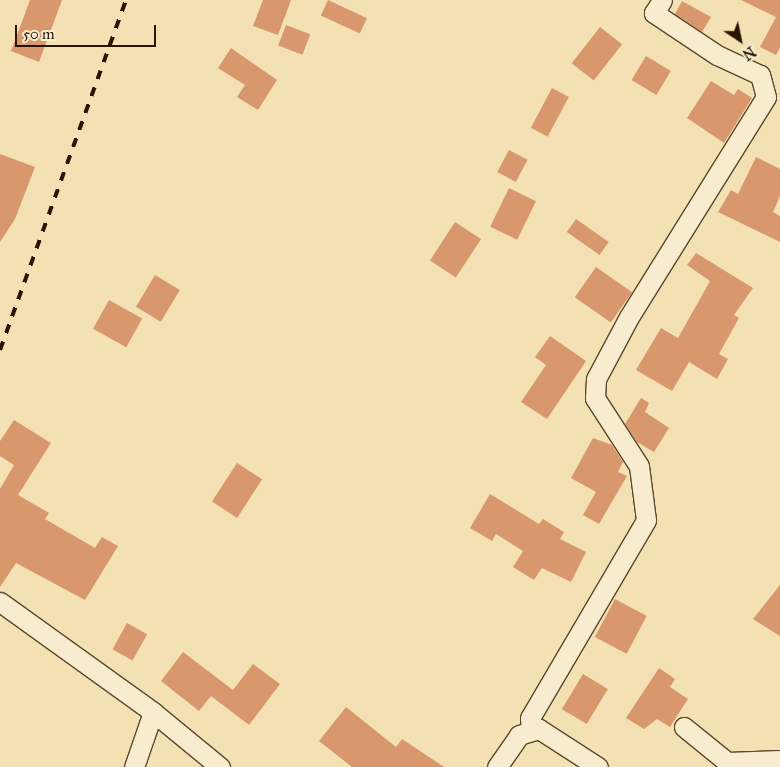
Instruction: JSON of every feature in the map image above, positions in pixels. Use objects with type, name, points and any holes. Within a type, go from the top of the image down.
[{"type":"street","points":[[532,732],[530,718],[646,520],[638,466],[595,398],[596,379],[629,317],[766,96],[760,75],[717,55],[654,13],[662,0]]},
{"type":"street","points":[[0,602],[153,712],[220,767]]},
{"type":"street","points":[[134,767],[153,712]]},
{"type":"street","points":[[684,727],[727,762],[780,760]]},
{"type":"street","points":[[497,767],[519,735],[539,729],[598,767]]},
{"type":"building","points":[[30,0],[62,0],[39,62],[11,51]]},
{"type":"building","points":[[263,0],[291,0],[278,35],[253,26]]},
{"type":"building","points":[[328,0],[367,18],[360,34],[321,15]]},
{"type":"building","points":[[741,0],[780,0],[780,47],[776,55],[760,47],[776,17]]},
{"type":"building","points":[[682,1],[711,17],[702,32],[675,14]]},
{"type":"building","points":[[286,25],[310,34],[302,55],[278,46]]},
{"type":"building","points":[[600,27],[622,44],[594,80],[572,63]]},
{"type":"building","points":[[231,48],[277,80],[258,110],[237,97],[245,85],[218,68]]},
{"type":"building","points":[[646,56],[671,71],[656,95],[632,80]]},
{"type":"building","points":[[711,81],[734,95],[738,89],[752,98],[724,143],[687,118]]},
{"type":"building","points":[[552,88],[569,97],[548,137],[531,128]]},
{"type":"building","points":[[509,150],[528,160],[516,182],[497,172]]},
{"type":"building","points":[[0,154],[35,167],[15,219],[0,242]]},
{"type":"building","points":[[756,157],[780,169],[780,196],[773,212],[780,216],[780,242],[718,212],[731,190],[738,194]]},
{"type":"building","points":[[509,188],[536,201],[517,240],[490,227]]},
{"type":"building","points":[[576,219],[609,242],[600,255],[567,232]]},
{"type":"building","points":[[455,222],[481,239],[456,277],[430,261]]},
{"type":"building","points":[[696,253],[753,288],[734,315],[739,318],[719,354],[728,359],[717,379],[689,362],[672,391],[636,370],[661,328],[678,338],[710,281],[687,265]]},
{"type":"building","points":[[596,267],[632,292],[611,323],[575,297]]},
{"type":"building","points":[[155,275],[180,290],[161,322],[136,307]]},
{"type":"building","points":[[109,300],[142,318],[126,347],[93,329]]},
{"type":"building","points":[[550,336],[586,361],[547,419],[521,402],[546,365],[535,357]]},
{"type":"building","points":[[641,398],[649,403],[645,412],[669,428],[654,452],[637,442],[625,424]]},
{"type":"building","points":[[14,420],[51,443],[18,495],[49,513],[45,519],[95,548],[102,537],[118,546],[85,600],[16,563],[0,587],[0,489],[14,465],[0,456],[0,441]]},
{"type":"building","points":[[593,438],[612,445],[623,462],[618,472],[627,476],[599,524],[583,515],[596,492],[571,478]]},
{"type":"building","points":[[237,463],[262,479],[237,518],[212,502]]},
{"type":"building","points":[[490,494],[539,524],[543,519],[564,532],[560,539],[586,552],[571,582],[542,568],[534,580],[513,567],[523,551],[496,534],[492,541],[470,528]]},
{"type":"building","points":[[780,585],[780,636],[753,619]]},
{"type":"building","points":[[615,599],[647,616],[627,654],[595,637]]},
{"type":"building","points":[[127,623],[147,634],[133,660],[112,649]]},
{"type":"building","points":[[183,652],[233,690],[253,664],[280,684],[249,725],[211,696],[199,711],[161,681]]},
{"type":"building","points":[[659,668],[675,679],[670,687],[688,699],[670,727],[657,719],[644,729],[626,718]]},
{"type":"building","points":[[583,674],[608,689],[587,724],[562,709]]},
{"type":"building","points":[[346,707],[396,747],[402,739],[444,767],[352,767],[319,741]]},
{"type":"railway","points":[[0,350],[126,0]]}]
